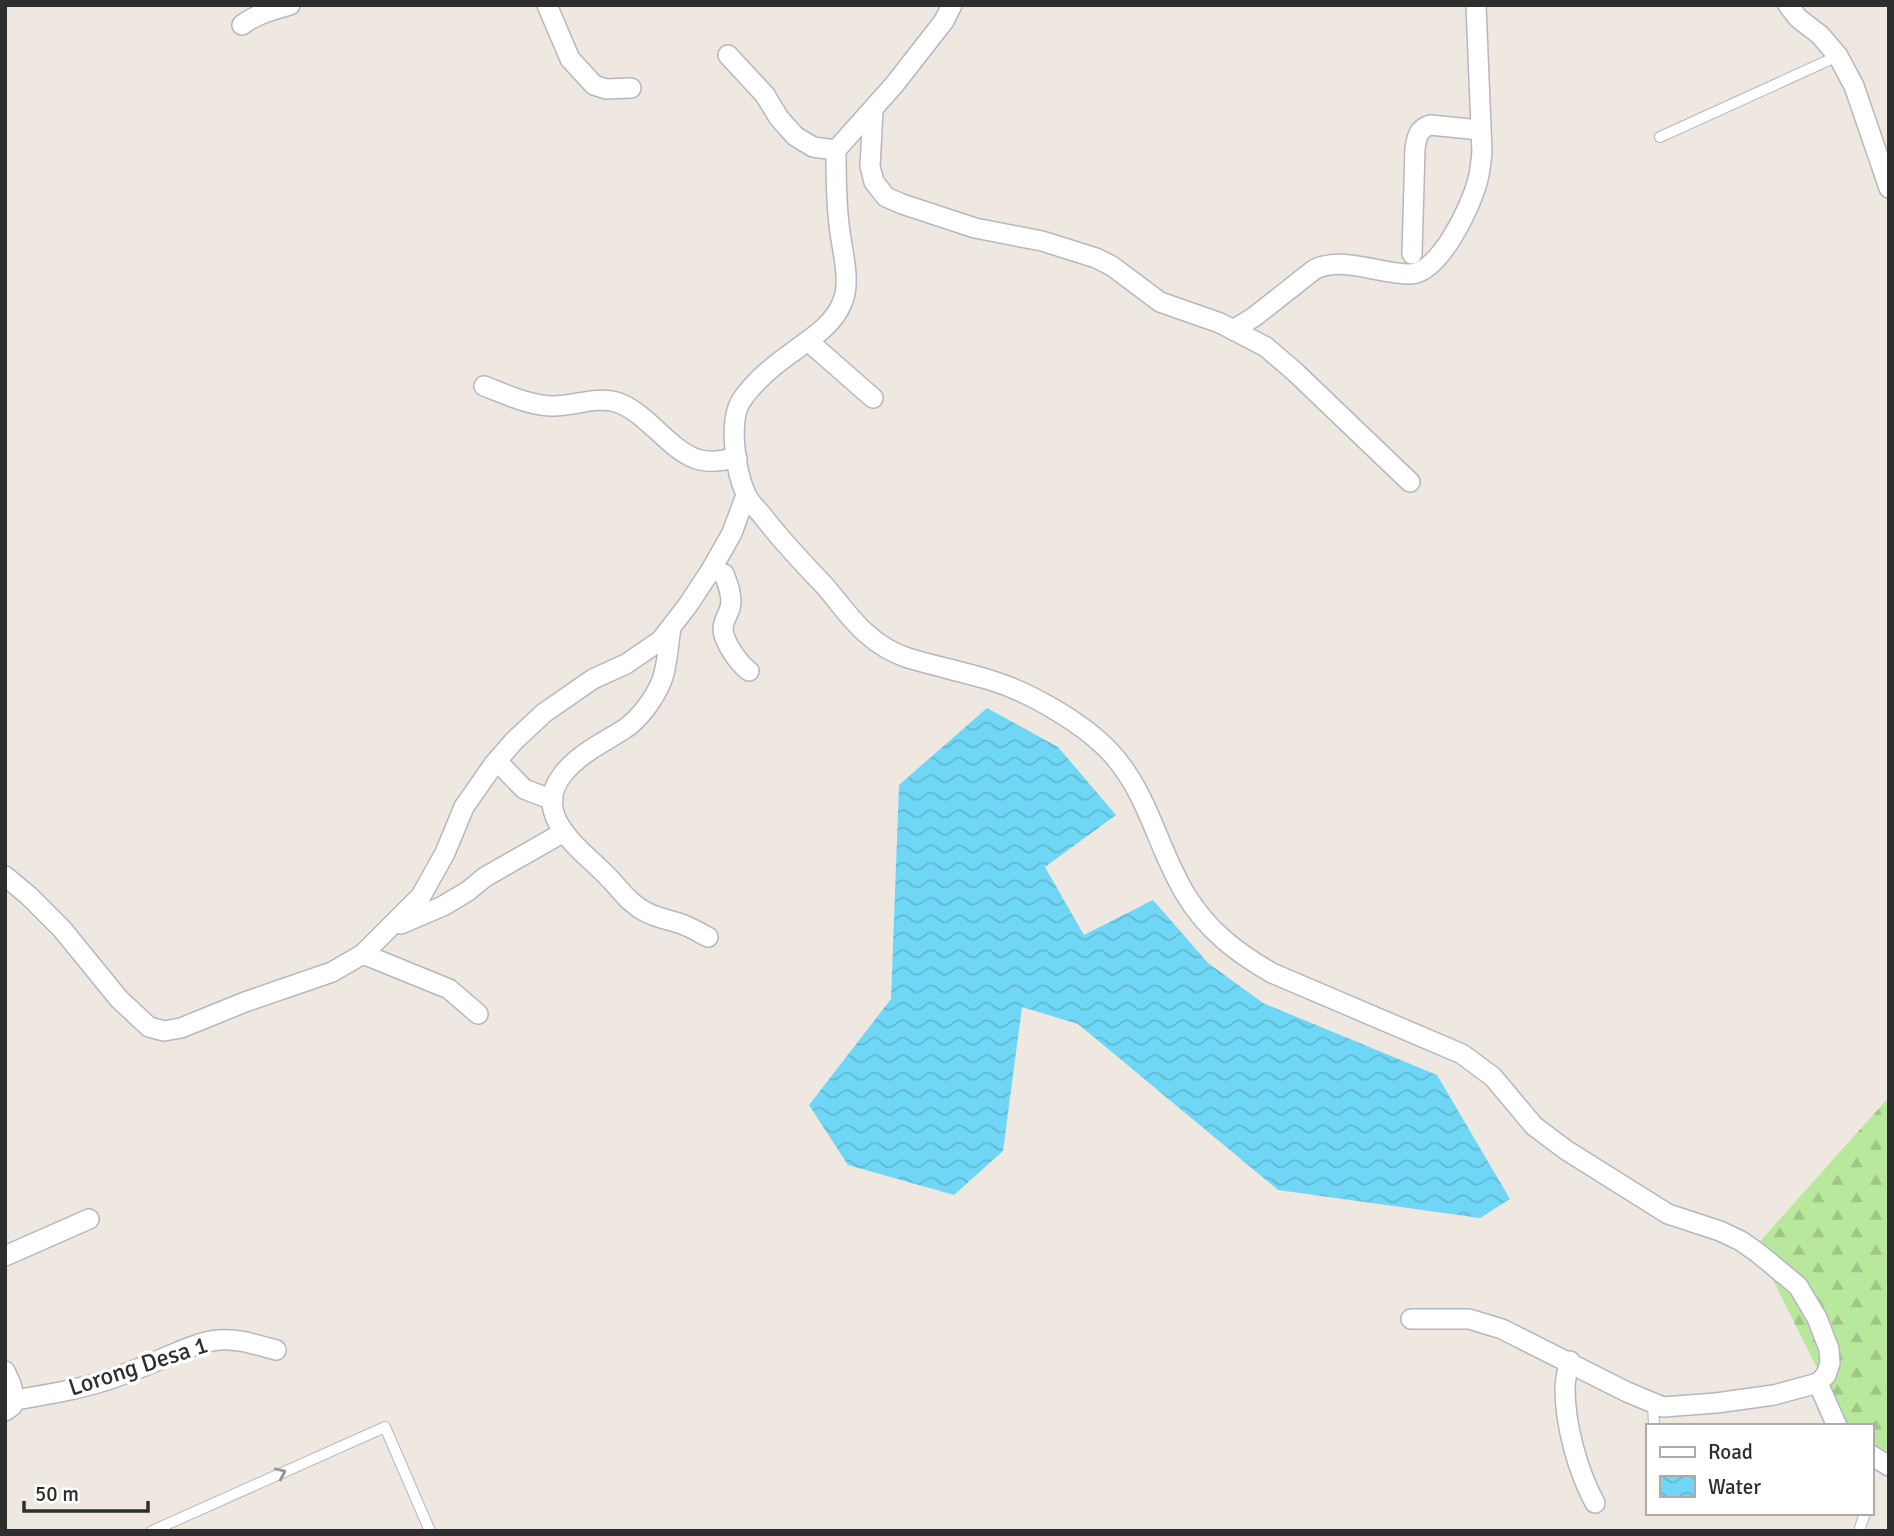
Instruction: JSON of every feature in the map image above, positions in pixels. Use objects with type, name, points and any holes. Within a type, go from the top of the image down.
[{"type":"street","points":[[242,25],[251,18],[290,5]]},
{"type":"street","points":[[547,5],[570,59],[594,85],[606,89],[631,88]]},
{"type":"street","points":[[952,5],[944,21],[873,111],[836,150],[836,192],[845,277],[843,302],[827,326],[774,365],[757,380],[741,401],[734,423],[737,458],[746,495],[793,553],[866,633],[880,644],[896,654],[993,681],[1038,701],[1084,729],[1103,745],[1124,768],[1137,790],[1186,896],[1222,939],[1272,973],[1462,1054],[1493,1077],[1534,1126],[1566,1150],[1668,1214],[1741,1241],[1798,1286],[1817,1318],[1829,1349],[1830,1363],[1826,1375],[1818,1383],[1774,1395],[1663,1407],[1502,1329],[1469,1319],[1411,1318]]},
{"type":"street","points":[[1233,330],[1254,317],[1315,269],[1326,264],[1414,274],[1434,262],[1454,233],[1477,186],[1482,152],[1476,5]]},
{"type":"street","points":[[1788,5],[1838,56],[1854,86],[1889,188]]},
{"type":"street","points":[[728,55],[765,95],[779,118],[795,136],[813,147],[836,150]]},
{"type":"street","points":[[873,111],[870,166],[874,182],[886,197],[975,228],[1042,241],[1096,258],[1112,266],[1160,302],[1220,323],[1266,347],[1410,482]]},
{"type":"street","points":[[1412,254],[1415,148],[1419,132],[1430,125],[1480,130]]},
{"type":"street","points":[[808,341],[873,398]]},
{"type":"street","points":[[484,386],[551,406],[616,402],[642,417],[694,458],[714,461],[737,458]]},
{"type":"street","points":[[5,876],[62,929],[108,987],[149,1027],[164,1031],[181,1028],[245,1002],[332,972],[363,954],[421,896],[445,853],[464,807],[497,761],[544,713],[593,679],[637,657],[661,640],[711,570],[732,533],[746,495]]},
{"type":"street","points":[[711,570],[724,575],[730,597],[724,636],[735,656],[749,671]]},
{"type":"street","points":[[672,627],[662,679],[646,707],[626,729],[598,744],[563,775],[556,786],[554,812],[558,825],[584,856],[608,876],[635,905],[643,911],[687,926],[708,937]]},
{"type":"street","points":[[497,761],[524,789],[553,800]]},
{"type":"street","points":[[388,930],[443,906],[485,877],[564,832]]},
{"type":"street","points":[[363,954],[449,989],[478,1014]]},
{"type":"street","points":[[5,1255],[89,1219]]},
{"type":"street","name":"Lorong Desa 1","points":[[10,1405],[114,1377],[208,1341],[243,1340],[276,1350]]},
{"type":"street","points":[[1570,1362],[1565,1391],[1569,1419],[1585,1485],[1595,1503]]},
{"type":"street","points":[[5,1370],[11,1384],[10,1405]]},
{"type":"street","points":[[1818,1383],[1836,1424]]},
{"type":"street","points":[[1873,1456],[1889,1466]]},
{"type":"lane","points":[[1660,137],[1838,56]]},
{"type":"lane","points":[[1653,1403],[1654,1424]]},
{"type":"lane","points":[[152,1531],[385,1427],[430,1531]]},
{"type":"green space","points":[[1889,1097],[1889,1452],[1873,1444],[1873,1424],[1845,1424],[1756,1246]]},
{"type":"water","points":[[987,708],[1058,747],[1116,815],[1045,867],[1084,935],[1153,900],[1208,963],[1263,1003],[1437,1075],[1510,1199],[1480,1218],[1278,1190],[1078,1024],[1022,1007],[1003,1151],[954,1195],[848,1165],[809,1105],[891,999],[899,785]]}]
